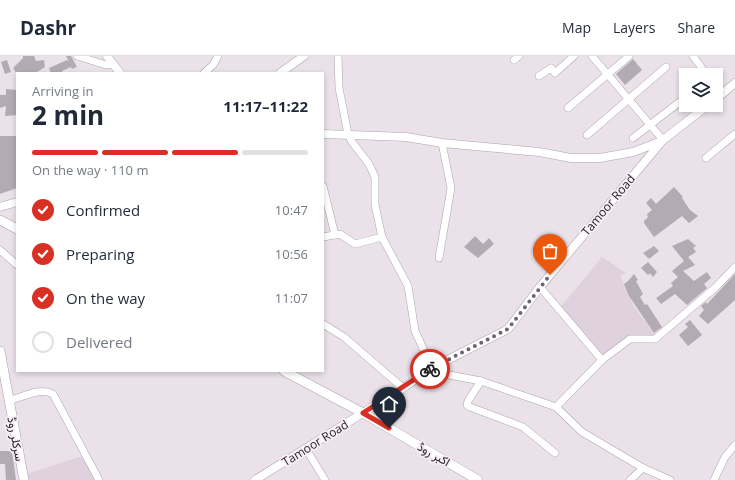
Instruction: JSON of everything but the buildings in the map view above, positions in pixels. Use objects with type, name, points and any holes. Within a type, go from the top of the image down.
[{"type":"main road","points":[[0,220],[16,228]]},
{"type":"main road","name":"سرکلر روڈ","points":[[0,351],[24,480]]},
{"type":"main road","name":"اکبر روڈ","points":[[286,372],[363,413],[478,480]]},
{"type":"street","points":[[77,56],[106,65],[112,64]]},
{"type":"street","points":[[107,56],[119,72]]},
{"type":"street","points":[[205,72],[213,65],[218,56]]},
{"type":"street","points":[[281,72],[304,56]]},
{"type":"street","points":[[338,56],[339,88],[348,134],[352,142],[369,164],[375,177],[375,205],[382,237],[408,286],[415,331],[432,368],[444,374],[481,381],[556,407],[582,432],[643,468],[670,480]]},
{"type":"street","points":[[539,76],[551,68],[555,72],[574,56]]},
{"type":"street","points":[[324,134],[406,137],[442,143],[539,152],[571,158],[600,158],[633,152],[663,140],[592,56]]},
{"type":"street","points":[[568,108],[629,56]]},
{"type":"street","points":[[693,56],[701,68]]},
{"type":"street","points":[[587,135],[666,67]]},
{"type":"street","points":[[723,93],[735,83]]},
{"type":"street","points":[[633,138],[679,102]]},
{"type":"street","name":"Tamoor Road","points":[[259,479],[432,368],[508,329],[540,287],[663,140],[699,112]]},
{"type":"street","points":[[706,158],[735,134]]},
{"type":"street","points":[[439,258],[451,188],[442,143]]},
{"type":"street","points":[[324,190],[335,235]]},
{"type":"street","points":[[0,207],[16,202]]},
{"type":"street","points":[[324,237],[340,234],[355,244],[382,237]]},
{"type":"street","points":[[0,250],[16,264]]},
{"type":"street","points":[[556,407],[602,360],[630,339],[655,339],[716,287],[735,267]]},
{"type":"street","points":[[540,287],[602,360]]},
{"type":"street","points":[[324,325],[344,337],[403,388]]},
{"type":"street","points":[[481,381],[468,401],[467,404],[470,407],[523,427],[555,453]]},
{"type":"street","points":[[9,401],[42,391],[48,391],[53,394],[99,480]]},
{"type":"street","points":[[714,480],[725,457],[735,445]]},
{"type":"street","points":[[306,449],[325,480]]},
{"type":"street","points":[[630,480],[643,468]]},
{"type":"shaded area","points":[[602,257],[626,273],[620,276],[634,307],[657,337],[630,339],[602,360],[559,309]]},
{"type":"shaded area","points":[[86,455],[99,480],[24,480],[23,475]]},
{"type":"way so far","points":[[430,369],[508,329],[550,275]]},
{"type":"route","points":[[389,428],[363,413],[430,369]]}]
